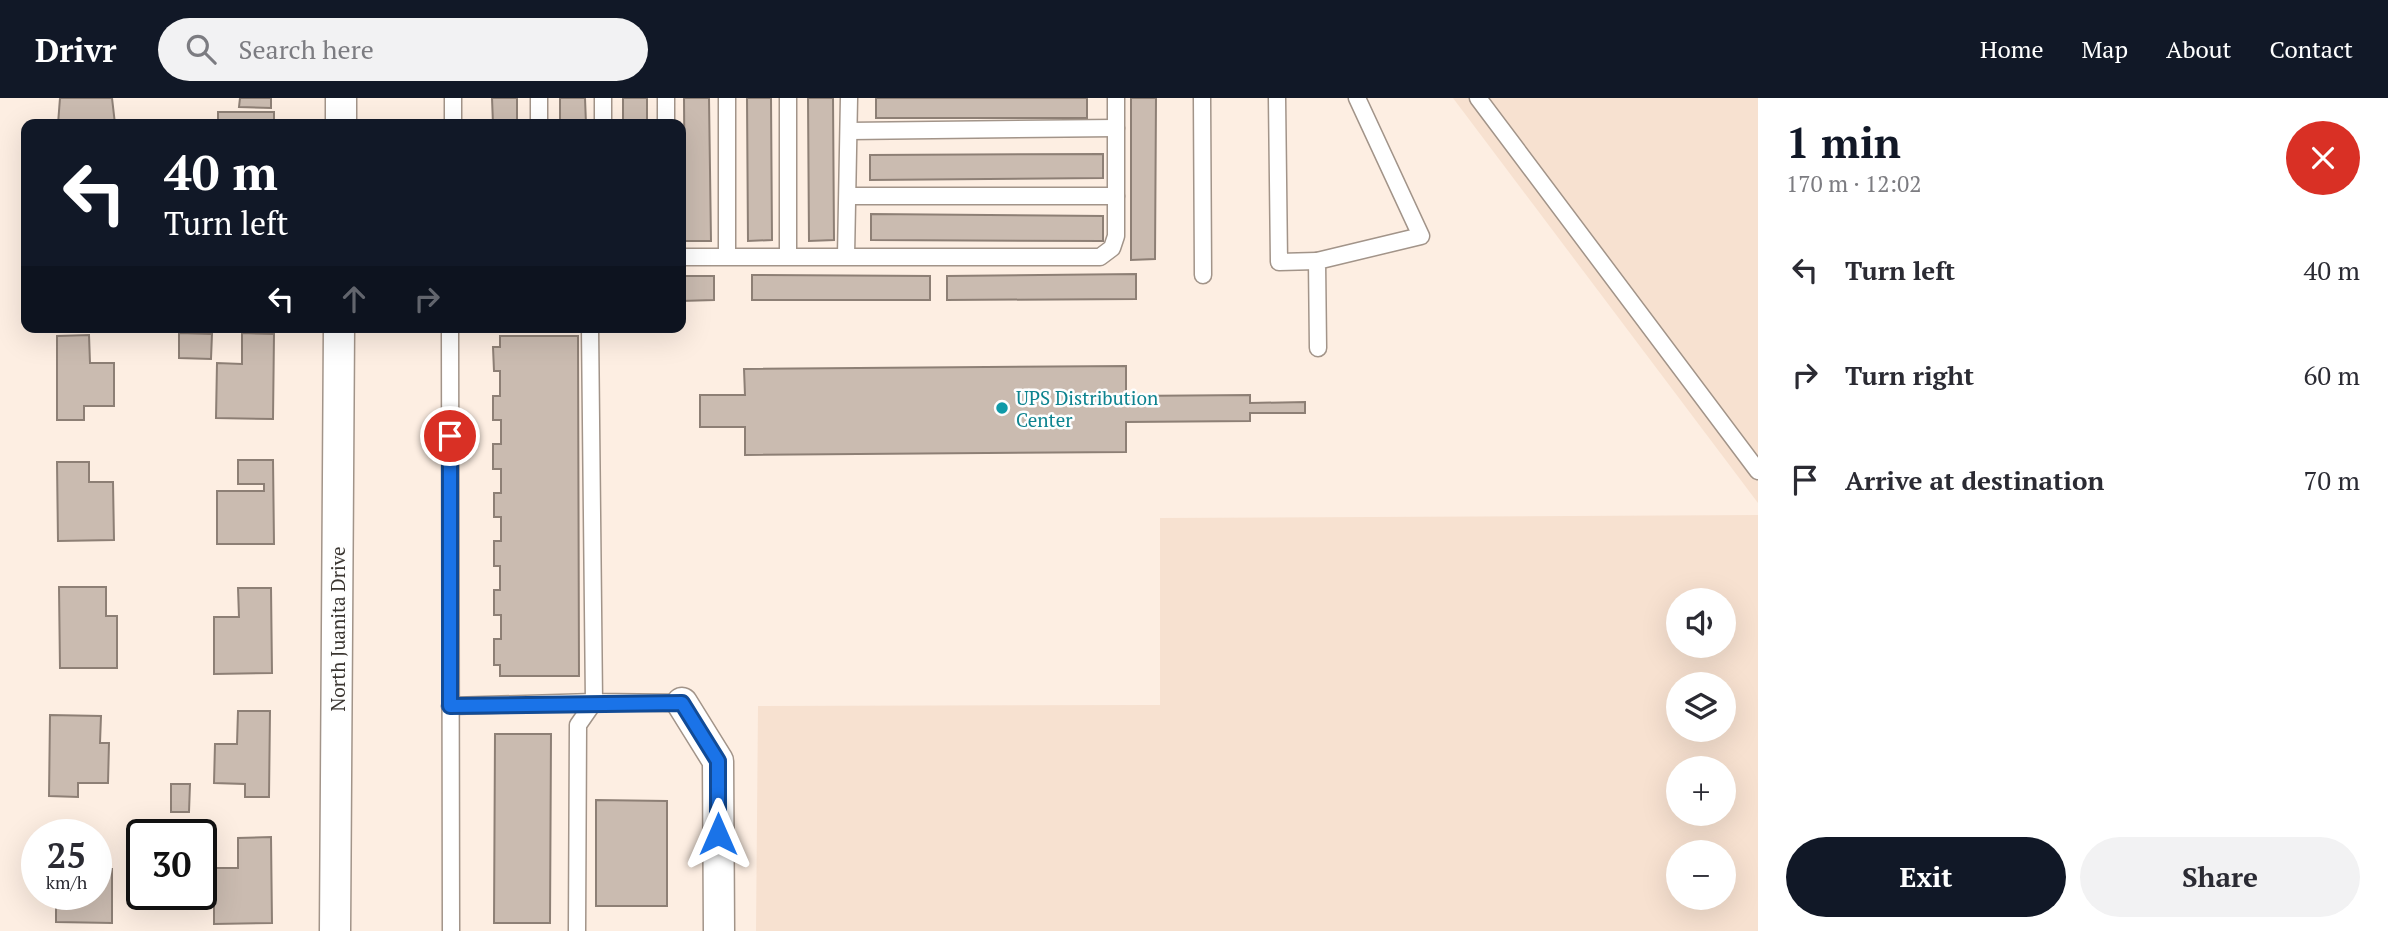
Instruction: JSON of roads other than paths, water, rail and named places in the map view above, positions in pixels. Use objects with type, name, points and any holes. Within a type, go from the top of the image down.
[{"type":"street","points":[[341,98],[341,119]]},
{"type":"street","name":"North Juanita Drive","points":[[335,931],[339,333]]},
{"type":"street","points":[[682,703],[718,761],[719,931]]},
{"type":"lane","points":[[453,98],[453,119]]},
{"type":"lane","points":[[539,98],[539,119]]},
{"type":"lane","points":[[603,98],[603,119]]},
{"type":"lane","points":[[666,98],[666,119]]},
{"type":"lane","points":[[727,98],[727,256]]},
{"type":"lane","points":[[788,98],[788,256]]},
{"type":"lane","points":[[846,256],[849,98]]},
{"type":"lane","points":[[686,257],[1100,257],[1112,248],[1116,236],[1116,98]]},
{"type":"lane","points":[[1202,98],[1203,275]]},
{"type":"lane","points":[[1276,98],[1279,262],[1317,261],[1420,236],[1357,98]]},
{"type":"lane","points":[[1478,98],[1758,471]]},
{"type":"lane","points":[[849,131],[1116,128]]},
{"type":"lane","points":[[848,195],[1116,195]]},
{"type":"lane","points":[[1317,261],[1318,348]]},
{"type":"lane","points":[[450,333],[451,931]]},
{"type":"lane","points":[[577,931],[578,725],[594,702],[590,333]]},
{"type":"lane","points":[[450,706],[594,702],[682,703]]},
{"type":"place","name":"UPS Distribution Center","points":[[1002,408]]}]
